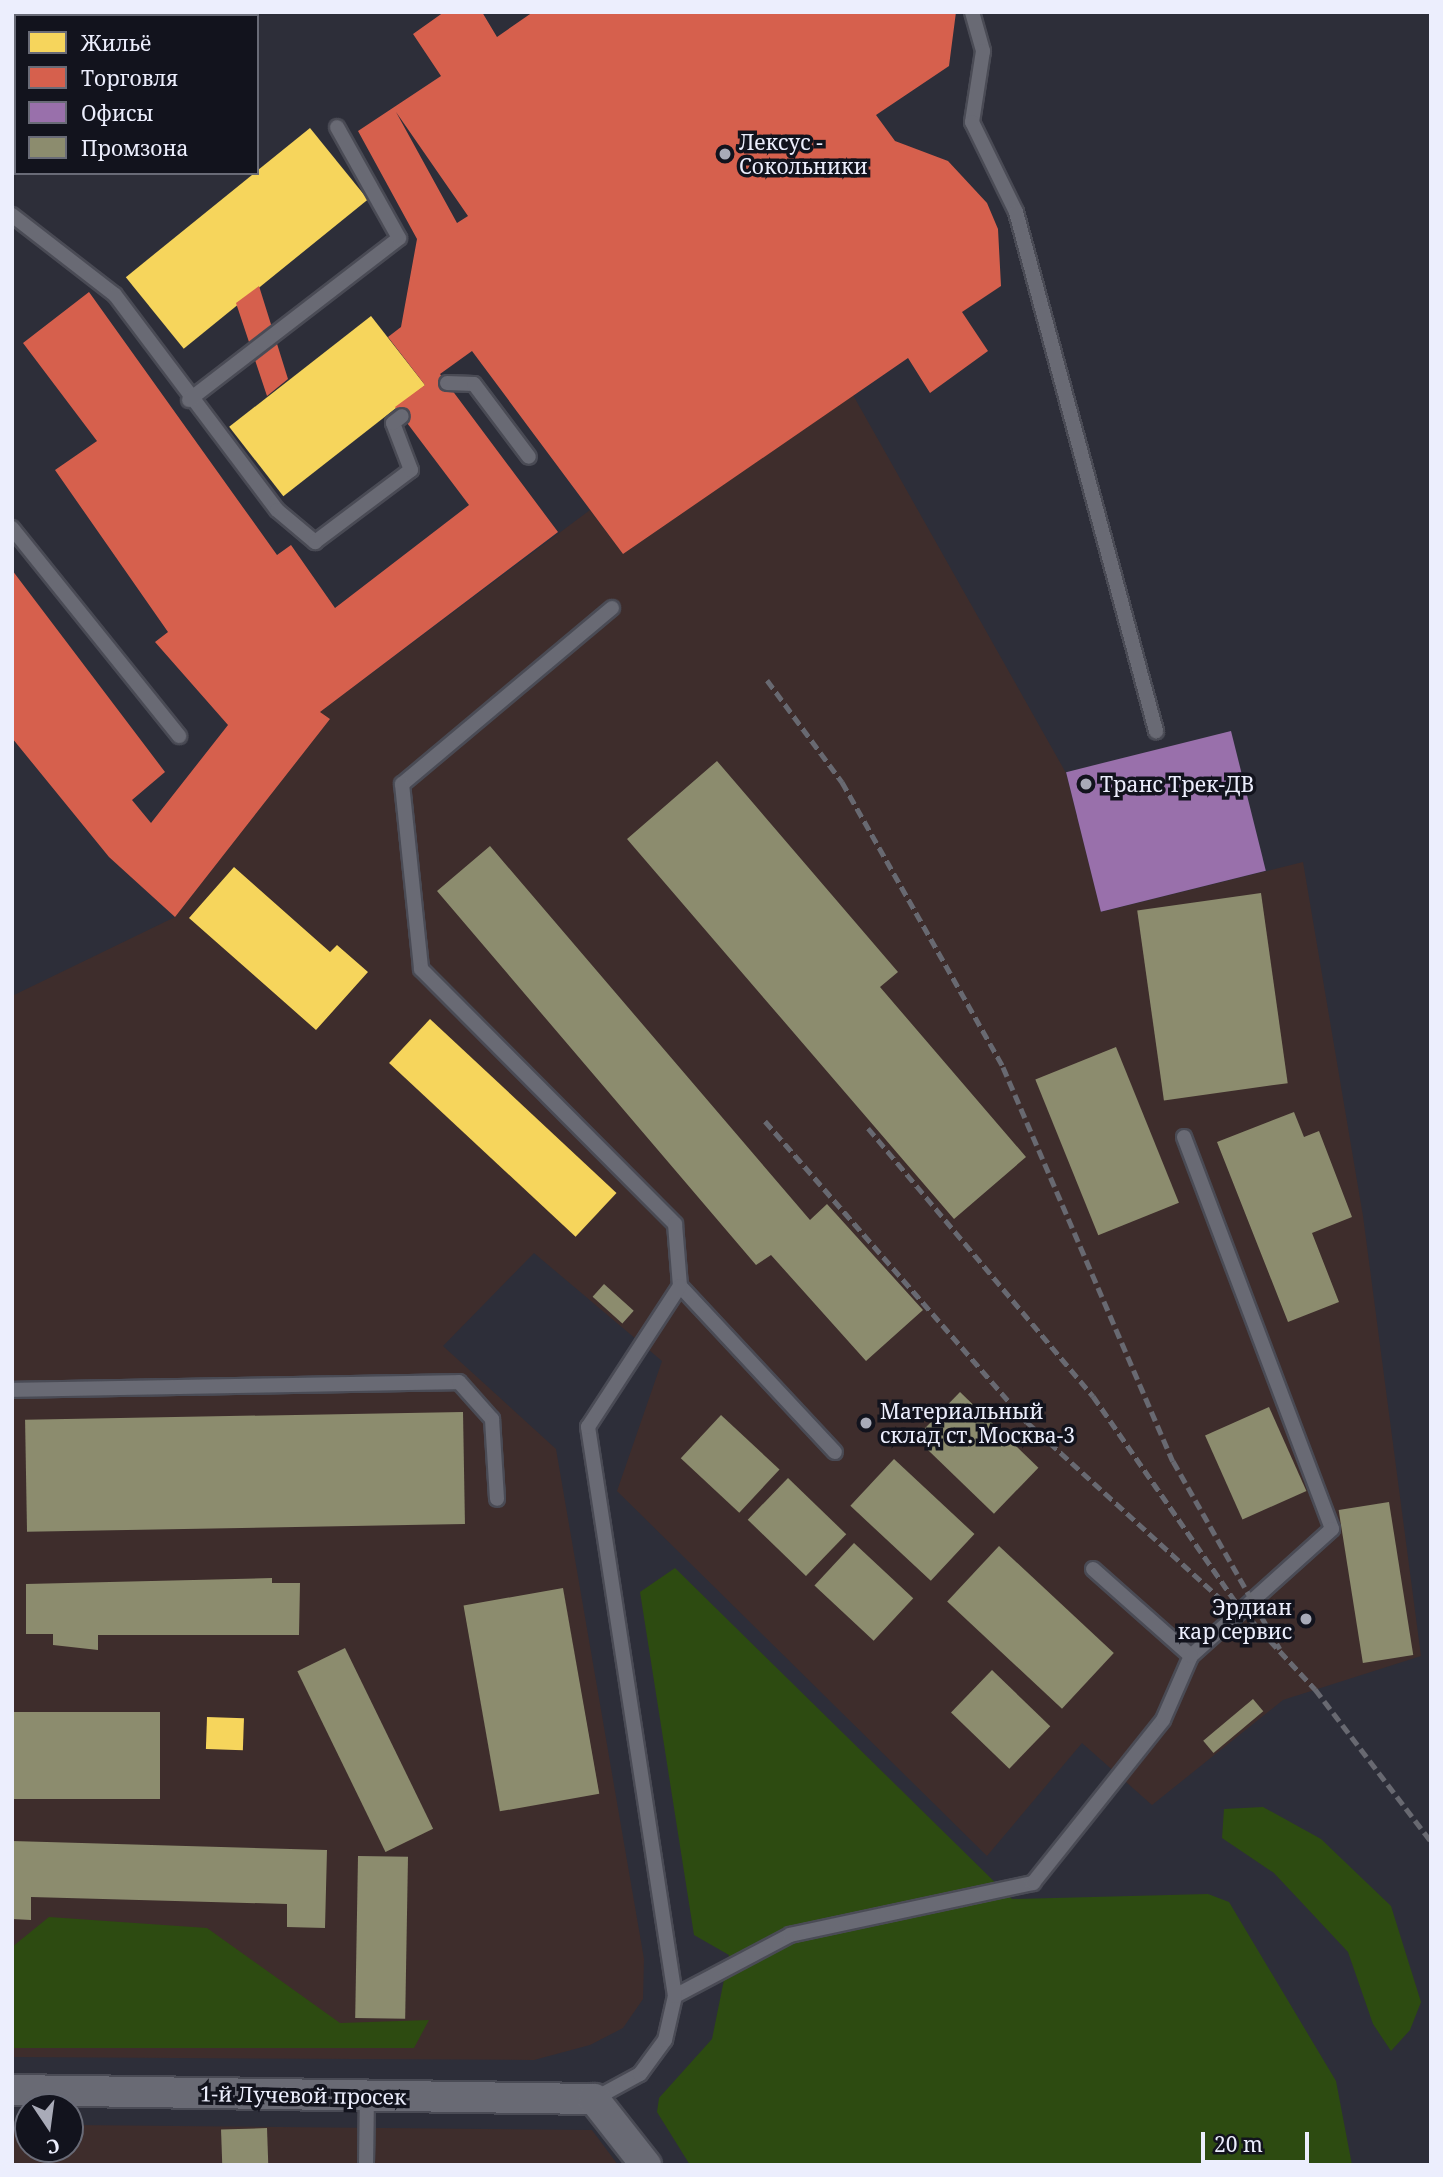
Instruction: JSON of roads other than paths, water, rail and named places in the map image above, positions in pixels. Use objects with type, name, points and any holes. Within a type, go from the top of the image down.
[{"type":"street","name":"1-й Лучевой просек","points":[[12,2091],[594,2099]]},
{"type":"street","points":[[594,2099],[646,2165]]},
{"type":"lane","points":[[972,12],[983,51],[972,122],[1016,212],[1156,731]]},
{"type":"lane","points":[[189,400],[399,238],[337,127]]},
{"type":"lane","points":[[12,215],[116,295],[189,400],[277,510],[315,542],[411,470],[393,423],[402,416]]},
{"type":"lane","points":[[447,383],[474,384],[528,457]]},
{"type":"lane","points":[[12,528],[179,736]]},
{"type":"lane","points":[[594,2099],[640,2074],[665,2040],[676,1996],[587,1427],[680,1286],[675,1224],[421,969],[402,784],[612,608]]},
{"type":"lane","points":[[676,1996],[790,1935],[1033,1884],[1163,1720],[1191,1656],[1332,1529],[1184,1137]]},
{"type":"lane","points":[[680,1286],[835,1452]]},
{"type":"lane","points":[[12,1390],[458,1382],[492,1419],[497,1499]]},
{"type":"lane","points":[[1093,1569],[1191,1656]]},
{"type":"lane","points":[[366,2165],[367,2096]]},
{"type":"railway","points":[[767,680],[842,782],[1003,1067],[1173,1461],[1280,1649]]},
{"type":"railway","points":[[765,1121],[1027,1422],[1238,1615]]},
{"type":"railway","points":[[868,1128],[1093,1396],[1239,1607],[1315,1689],[1431,1841]]},
{"type":"place","name":"Лексус - Сокольники","points":[[725,154]]},
{"type":"place","name":"Транс Трек-ДВ","points":[[1086,784]]},
{"type":"place","name":"Материальный склад ст. Москва-3","points":[[866,1423]]},
{"type":"place","name":"Эрдиан кар сервис","points":[[1306,1619]]}]
